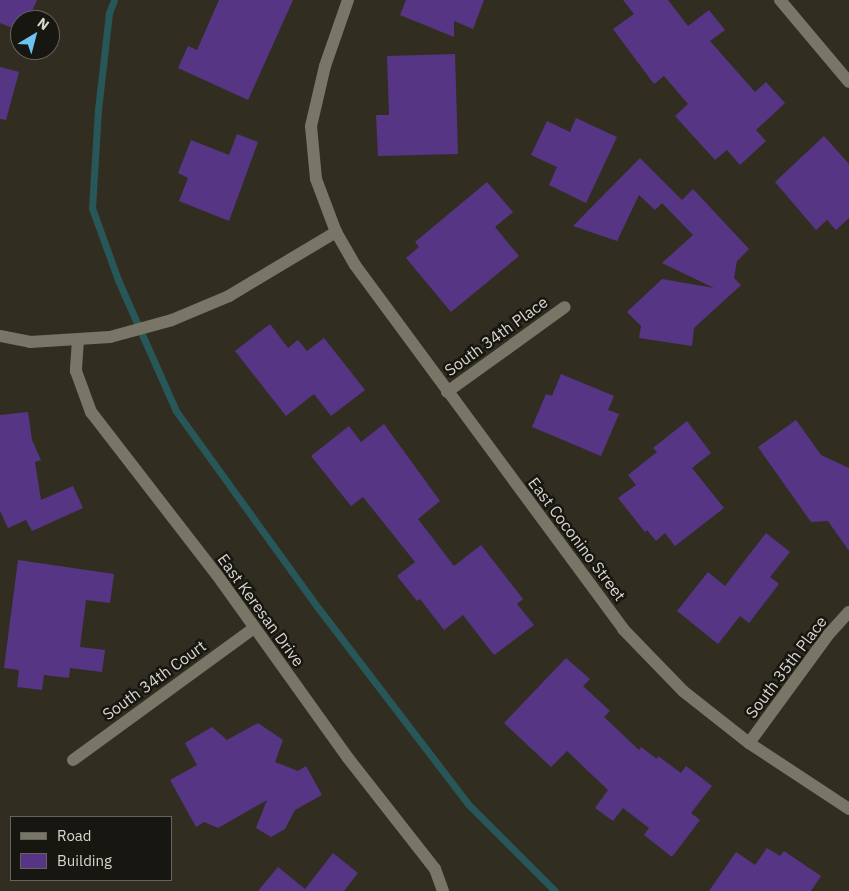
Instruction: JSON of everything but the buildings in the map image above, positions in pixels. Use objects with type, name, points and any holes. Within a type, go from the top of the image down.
[{"type":"street","name":"East Coconino Street","points":[[348,0],[325,66],[311,126],[316,179],[336,232],[447,392],[623,629],[683,691],[749,743],[849,809]]},
{"type":"street","points":[[780,0],[849,82]]},
{"type":"street","points":[[0,336],[30,342],[78,340],[110,337],[172,320],[229,296],[336,232]]},
{"type":"street","name":"South 34th Place","points":[[447,392],[565,307]]},
{"type":"street","name":"East Keresan Drive","points":[[78,340],[76,371],[91,412],[254,628],[348,758],[435,869],[443,891]]},
{"type":"street","name":"South 35th Place","points":[[749,743],[828,635],[849,612]]},
{"type":"street","name":"South 34th Court","points":[[73,760],[254,628]]},
{"type":"waterway","points":[[114,0],[109,13],[98,110],[92,208],[118,280],[176,411],[319,609],[468,804],[555,891]]}]
